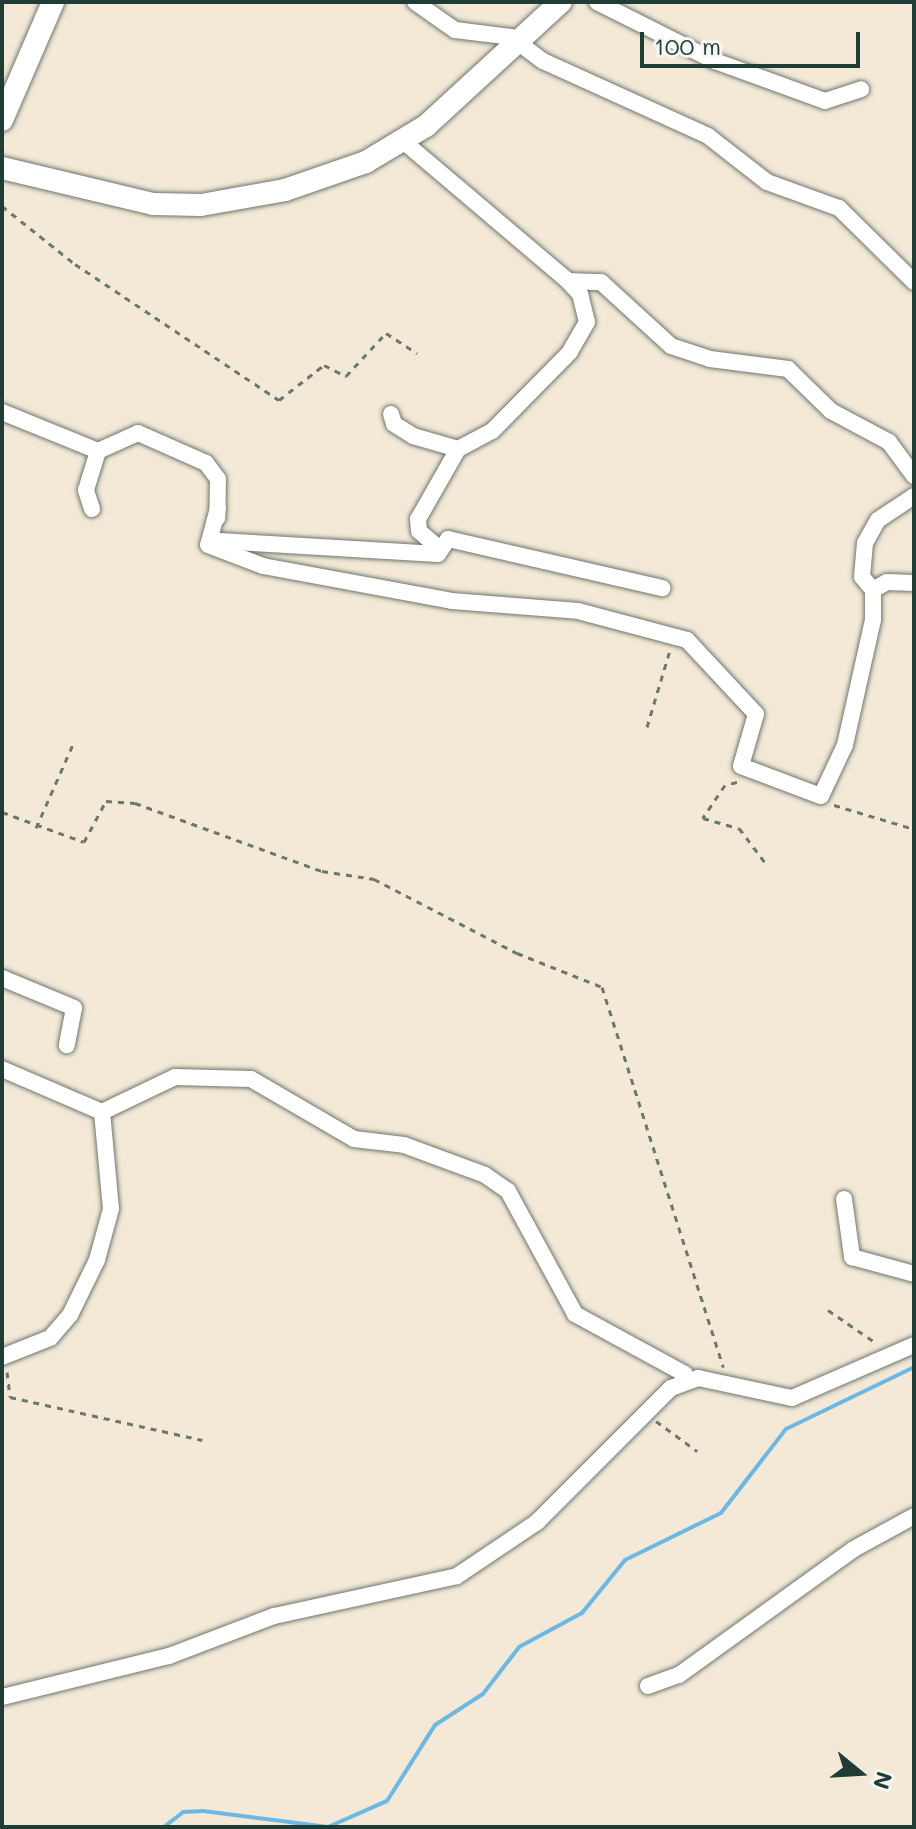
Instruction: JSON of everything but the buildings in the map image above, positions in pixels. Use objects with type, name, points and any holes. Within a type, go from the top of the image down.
[{"type":"street","points":[[2,120],[53,2]]},
{"type":"street","points":[[415,2],[455,30],[504,34],[708,136],[767,182],[839,208],[914,282]]},
{"type":"street","points":[[2,168],[114,199],[201,205],[311,182],[403,141],[520,43],[561,2]]},
{"type":"street","points":[[597,2],[715,61],[825,101],[861,89]]},
{"type":"street","points":[[403,141],[568,281],[586,310],[581,338],[492,431],[458,449],[418,519],[422,536],[440,549]]},
{"type":"street","points":[[568,281],[601,282],[671,346],[710,359],[788,369],[831,411],[889,442],[914,476]]},
{"type":"street","points":[[2,412],[98,451],[138,433],[193,457],[216,473],[219,541],[235,546],[440,549]]},
{"type":"street","points":[[391,414],[413,436],[458,449]]},
{"type":"street","points":[[92,509],[86,490],[98,451]]},
{"type":"street","points":[[218,508],[208,545],[263,566],[452,601],[578,611],[675,635],[696,646],[756,714],[741,766],[821,796],[851,723],[873,590],[862,577],[868,533],[914,496]]},
{"type":"street","points":[[440,549],[448,539],[662,588]]},
{"type":"street","points":[[873,590],[887,582],[914,583]]},
{"type":"street","points":[[2,978],[74,1008],[67,1045]]},
{"type":"street","points":[[2,1069],[102,1112],[175,1077],[251,1079],[354,1139],[404,1145],[485,1175],[508,1191],[575,1314],[685,1374]]},
{"type":"street","points":[[5,1357],[50,1338],[97,1260],[111,1209],[102,1112]]},
{"type":"street","points":[[844,1199],[852,1257],[914,1274]]},
{"type":"street","points":[[2,1697],[169,1656],[274,1616],[473,1569],[537,1522],[648,1407],[688,1380],[728,1384],[792,1398],[914,1345]]},
{"type":"street","points":[[648,1686],[679,1675],[854,1549],[914,1516]]},
{"type":"path","points":[[2,206],[75,264],[279,400],[324,365],[346,376],[386,333],[417,353]]},
{"type":"path","points":[[647,727],[675,635]]},
{"type":"path","points":[[36,828],[73,744]]},
{"type":"path","points":[[750,785],[725,785],[703,818],[739,828],[767,865]]},
{"type":"path","points":[[821,796],[914,829]]},
{"type":"path","points":[[2,812],[36,828],[84,842],[106,801],[135,803],[322,871],[374,879],[517,953],[602,987],[728,1384]]},
{"type":"path","points":[[828,1310],[893,1355]]},
{"type":"path","points":[[5,1357],[10,1397],[202,1440]]},
{"type":"path","points":[[648,1407],[697,1451]]},
{"type":"waterway","points":[[164,1827],[183,1812],[203,1811],[328,1827],[387,1801],[435,1725],[483,1694],[519,1647],[582,1613],[625,1560],[721,1513],[786,1429],[914,1367]]}]
